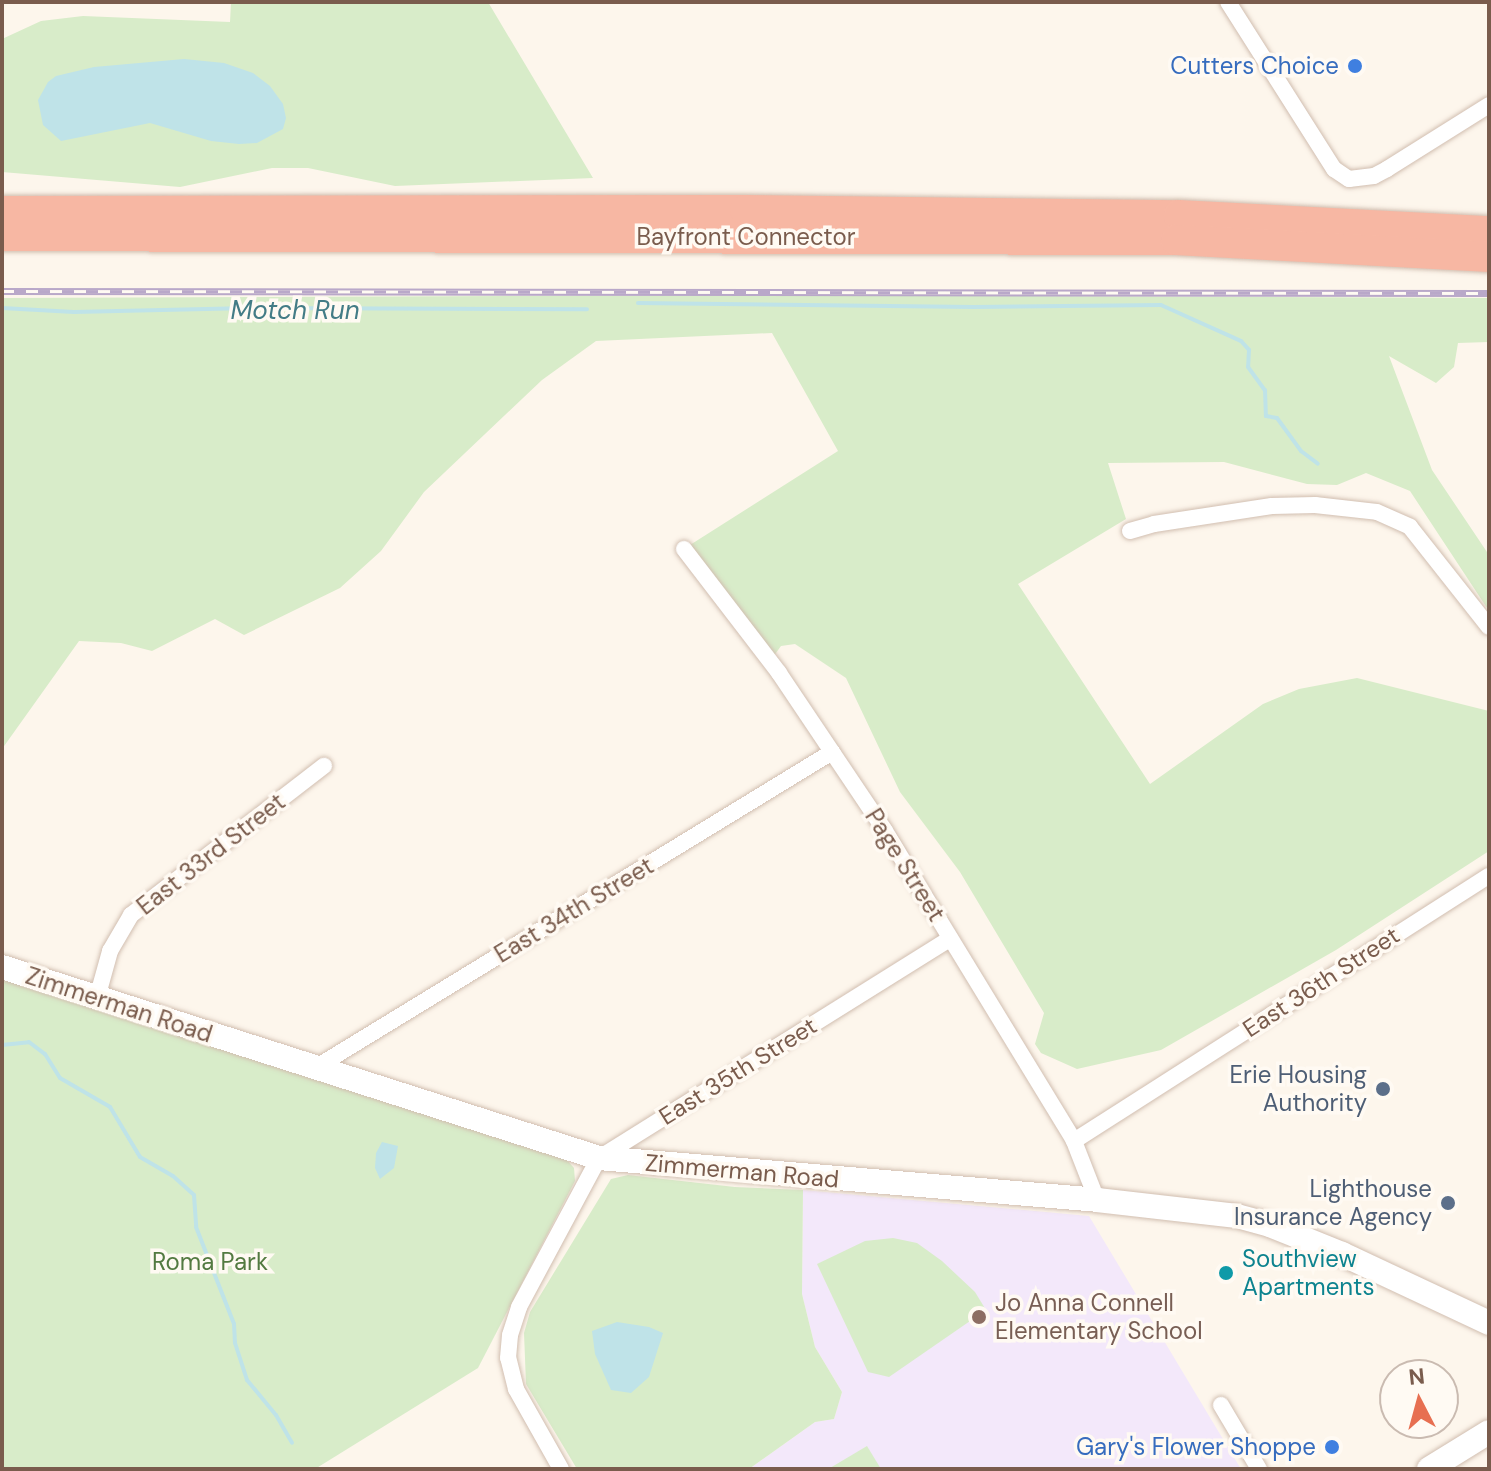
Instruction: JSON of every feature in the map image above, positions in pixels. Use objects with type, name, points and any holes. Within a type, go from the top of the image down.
[{"type":"highway","name":"Bayfront Connector","points":[[2,211],[745,210],[1179,215],[1489,231]]},
{"type":"highway","name":"Bayfront Connector","points":[[2,236],[1176,240],[1489,257]]},
{"type":"street","points":[[1228,2],[1334,169],[1349,179],[1374,176],[1489,105]]},
{"type":"street","points":[[1130,531],[1154,524],[1272,506],[1315,505],[1377,512],[1410,527],[1489,627]]},
{"type":"street","name":"Page Street","points":[[684,549],[779,673],[832,752],[1074,1141],[1097,1200]]},
{"type":"street","name":"East 34th Street","points":[[315,1068],[832,752]]},
{"type":"street","name":"East 33rd Street","points":[[97,998],[118,931],[131,915],[324,766]]},
{"type":"street","name":"East 36th Street","points":[[1074,1141],[1489,876]]},
{"type":"street","name":"East 35th Street","points":[[561,1469],[522,1403],[509,1366],[510,1335],[519,1307],[599,1158],[950,939]]},
{"type":"street","name":"Zimmerman Road","points":[[2,967],[599,1158],[1190,1209],[1270,1225],[1489,1323]]},
{"type":"street","points":[[1221,1405],[1259,1469]]},
{"type":"street","points":[[1429,1469],[1489,1432]]},
{"type":"shaded area","name":"Jo Anna Connell Elementary School","points":[[803,1190],[1089,1216],[1241,1469],[749,1469],[815,1422],[834,1419],[842,1392],[815,1347],[802,1294]]},
{"type":"green space","points":[[231,2],[488,2],[593,178],[395,186],[308,168],[272,168],[180,187],[2,172],[2,39],[41,21],[83,16],[230,22]]},
{"type":"green space","points":[[757,295],[1489,298],[1489,342],[1458,343],[1454,367],[1436,383],[1389,356],[1432,470],[1489,555],[1489,611],[1410,491],[1366,473],[1337,485],[1307,484],[1224,462],[1108,463],[1126,519],[1018,584],[1150,784],[1263,704],[1299,689],[1357,678],[1489,711],[1489,851],[1336,950],[1161,1050],[1077,1069],[1041,1053],[1035,1044],[1044,1013],[960,872],[900,792],[846,678],[795,644],[781,646],[773,657],[690,545],[838,451],[772,333],[596,341],[542,380],[424,492],[381,551],[340,588],[244,635],[215,619],[152,651],[121,643],[79,641],[2,749],[2,298]]},
{"type":"green space","name":"Roma Park","points":[[2,979],[566,1159],[574,1168],[575,1181],[478,1368],[315,1469],[2,1469]]},
{"type":"green space","points":[[628,1175],[735,1187],[803,1190],[802,1294],[815,1347],[842,1392],[834,1419],[815,1422],[749,1469],[577,1469],[526,1384],[524,1333],[530,1312],[611,1179]]},
{"type":"green space","points":[[893,1238],[917,1243],[942,1261],[975,1292],[986,1310],[889,1377],[868,1372],[817,1264],[865,1241]]},
{"type":"green space","points":[[867,1446],[881,1469],[830,1468]]},
{"type":"water","points":[[184,59],[224,63],[253,73],[270,86],[283,104],[286,118],[283,129],[257,143],[239,144],[211,141],[150,123],[61,141],[43,125],[38,100],[48,82],[56,76],[94,67]]},
{"type":"water","points":[[382,1142],[398,1146],[394,1168],[380,1179],[375,1168],[376,1153]]},
{"type":"water","points":[[617,1322],[649,1327],[663,1333],[649,1377],[631,1393],[611,1390],[595,1354],[592,1331]]},
{"type":"waterway","points":[[638,303],[974,307],[1161,305],[1241,341],[1249,350],[1248,367],[1265,390],[1266,416],[1277,418],[1301,451],[1318,464]]},
{"type":"waterway","name":"Motch Run","points":[[2,308],[74,312],[250,308],[587,309]]},
{"type":"waterway","name":"Motch Run","points":[[2,1045],[29,1042],[45,1054],[60,1078],[110,1107],[140,1157],[173,1176],[194,1195],[196,1227],[234,1324],[235,1343],[247,1380],[276,1415],[292,1443]]},
{"type":"railway","points":[[2,291],[1489,293]]},
{"type":"place","name":"Cutters Choice","points":[[1355,66]]},
{"type":"place","name":"Erie Housing Authority","points":[[1383,1089]]},
{"type":"place","name":"Lighthouse Insurance Agency","points":[[1448,1203]]},
{"type":"place","name":"Southview Apartments","points":[[1226,1273]]},
{"type":"place","name":"Jo Anna Connell Elementary School","points":[[979,1317]]},
{"type":"place","name":"Gary's Flower Shoppe","points":[[1332,1447]]}]
